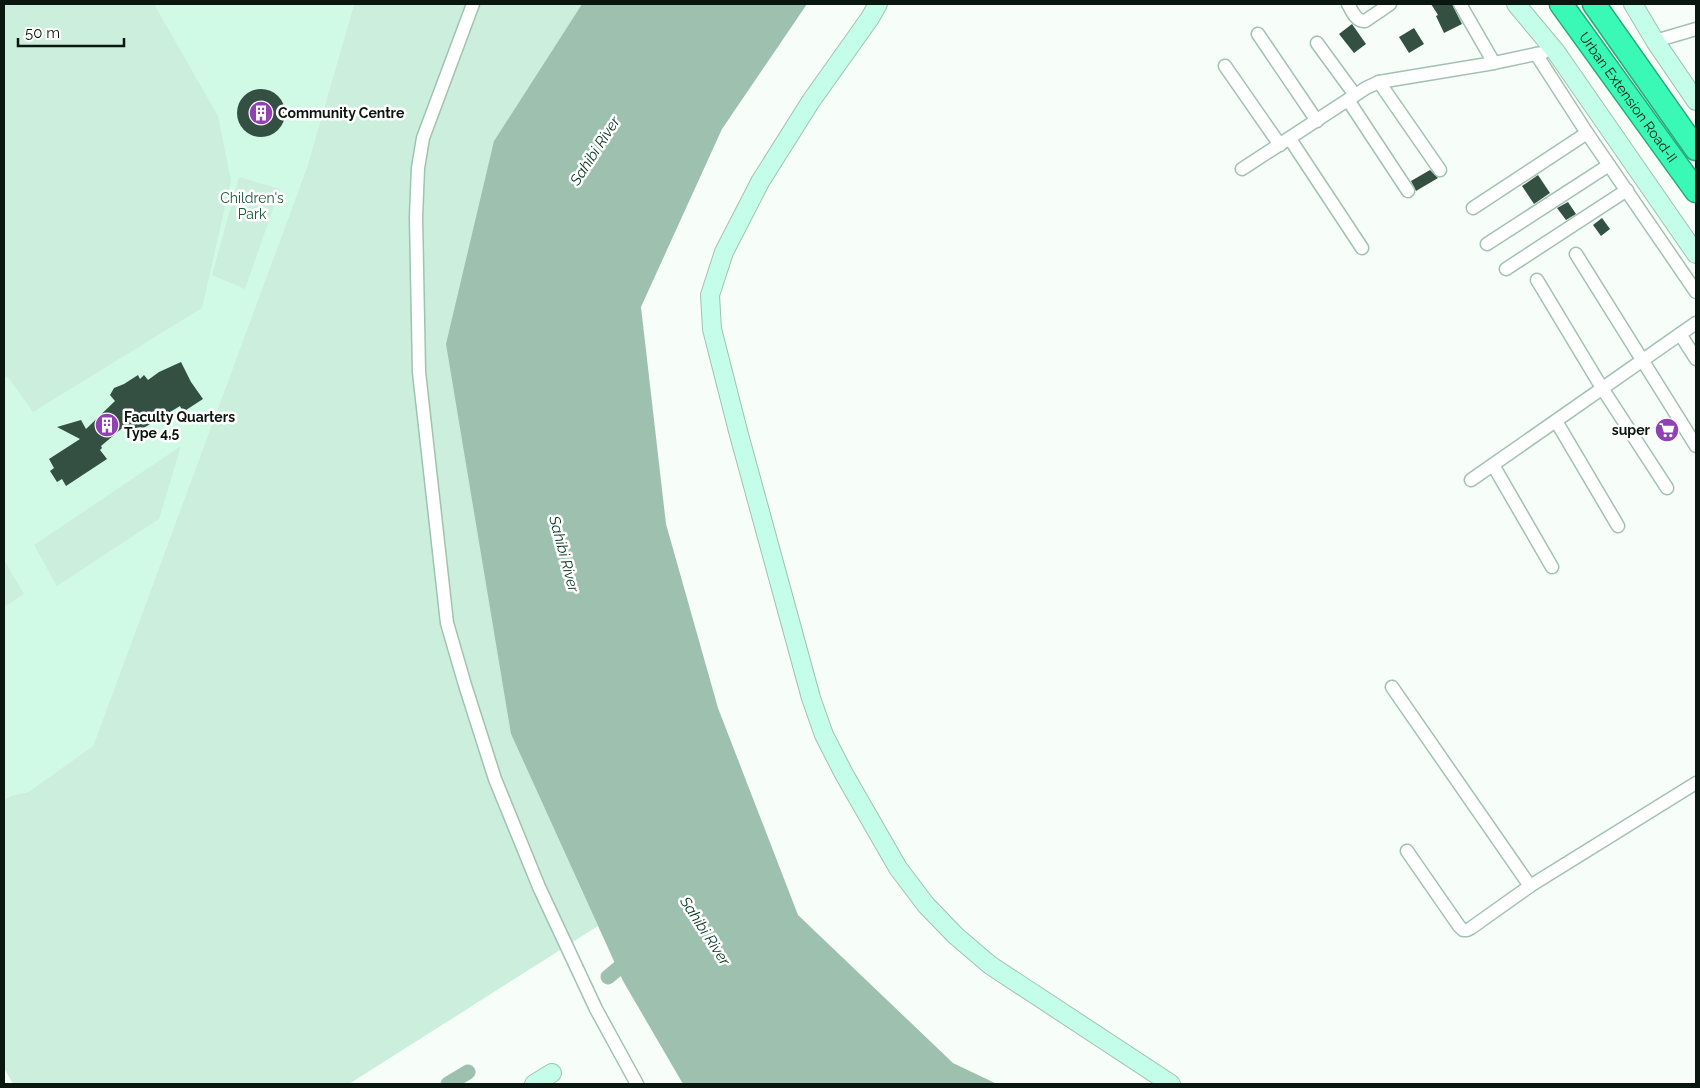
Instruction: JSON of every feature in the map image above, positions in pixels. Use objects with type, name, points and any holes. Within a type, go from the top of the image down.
[{"type":"highway","name":"Urban Extension Road-II","points":[[1561,4],[1696,191]]},
{"type":"highway","name":"Urban Extension Road-II","points":[[1594,4],[1696,149]]},
{"type":"street","points":[[473,4],[429,120],[423,138],[418,168],[416,217],[419,372],[447,623],[496,779],[539,887],[596,1009],[637,1084]]},
{"type":"street","points":[[878,4],[811,101],[760,182],[724,252],[710,295],[712,329],[743,450],[803,669],[824,735],[898,868],[926,905],[956,936],[990,965],[1171,1084]]},
{"type":"street","points":[[1348,4],[1358,20],[1365,21],[1390,4]]},
{"type":"street","points":[[1460,4],[1494,63]]},
{"type":"street","points":[[1516,4],[1556,52],[1696,254]]},
{"type":"street","points":[[1633,4],[1655,41],[1696,101]]},
{"type":"street","points":[[1655,41],[1696,29]]},
{"type":"street","points":[[1258,34],[1317,121]]},
{"type":"street","points":[[1317,43],[1408,191]]},
{"type":"street","points":[[1242,169],[1351,98],[1379,82],[1556,52]]},
{"type":"street","points":[[1536,54],[1587,134],[1696,292]]},
{"type":"street","points":[[1225,66],[1285,142],[1362,248]]},
{"type":"street","points":[[1379,82],[1440,170]]},
{"type":"street","points":[[1473,208],[1587,134]]},
{"type":"street","points":[[1487,244],[1609,165]]},
{"type":"street","points":[[1506,269],[1627,190]]},
{"type":"street","points":[[1576,254],[1696,446]]},
{"type":"street","points":[[1537,280],[1602,388],[1667,488]]},
{"type":"street","points":[[1471,480],[1696,322]]},
{"type":"street","points":[[1680,334],[1696,359]]},
{"type":"street","points":[[1556,421],[1618,526]]},
{"type":"street","points":[[1493,465],[1552,567]]},
{"type":"street","points":[[1392,687],[1530,886]]},
{"type":"street","points":[[1407,851],[1459,926],[1463,930],[1467,930],[1530,886],[1696,784]]},
{"type":"street","points":[[534,1084],[554,1079]]},
{"type":"shaded area","points":[[4,4],[354,4],[307,167],[93,746],[28,792],[13,795],[4,800]]},
{"type":"green space","points":[[4,4],[154,4],[218,116],[231,181],[202,308],[33,412],[8,377],[4,376]]},
{"type":"green space","points":[[354,4],[582,4],[494,141],[511,734],[598,926],[349,1084],[13,1084],[4,1068],[4,800],[13,795],[28,792],[93,746],[307,167]]},
{"type":"green space","name":"Children's Park","points":[[239,177],[280,189],[245,289],[212,275]]},
{"type":"green space","points":[[181,446],[159,519],[57,586],[34,545]]},
{"type":"green space","points":[[4,560],[24,594],[4,607]]},
{"type":"water","name":"Sahibi River","points":[[582,4],[807,4],[722,129],[641,307],[666,524],[718,708],[798,915],[953,1063],[997,1084],[683,1084],[623,981],[511,734],[446,344],[494,141]]},
{"type":"building","points":[[1431,4],[1452,4],[1462,24],[1444,33],[1436,16],[1438,15]]},
{"type":"building","points":[[1352,24],[1366,44],[1354,53],[1339,34]]},
{"type":"building","points":[[1414,28],[1424,44],[1409,53],[1399,37]]},
{"type":"building","name":"Community Centre","points":[[256,89],[266,89],[278,96],[285,108],[285,118],[278,130],[266,137],[256,137],[248,133],[241,126],[237,118],[237,108],[241,100],[248,93]]},
{"type":"building","points":[[1430,170],[1438,178],[1416,191],[1411,181]]},
{"type":"building","points":[[1538,175],[1550,193],[1534,204],[1522,186]]},
{"type":"building","points":[[1568,202],[1576,214],[1566,220],[1557,208]]},
{"type":"building","points":[[1602,218],[1610,229],[1601,236],[1593,225]]},
{"type":"building","name":"Faculty Quarters Type 4,5","points":[[181,362],[191,382],[203,399],[183,412],[180,406],[132,435],[127,424],[101,446],[100,450],[107,459],[66,486],[62,479],[57,482],[50,471],[54,468],[49,459],[80,439],[57,427],[81,420],[86,429],[115,401],[110,395],[114,388],[138,375],[140,379],[144,375],[148,380],[159,372]]},
{"type":"waterway","points":[[608,977],[632,957]]},
{"type":"waterway","points":[[448,1084],[468,1072]]},
{"type":"place","name":"Community Centre","points":[[261,113]]},
{"type":"place","name":"Faculty Quarters Type 4,5","points":[[107,425]]},
{"type":"place","name":"super","points":[[1667,430]]}]
